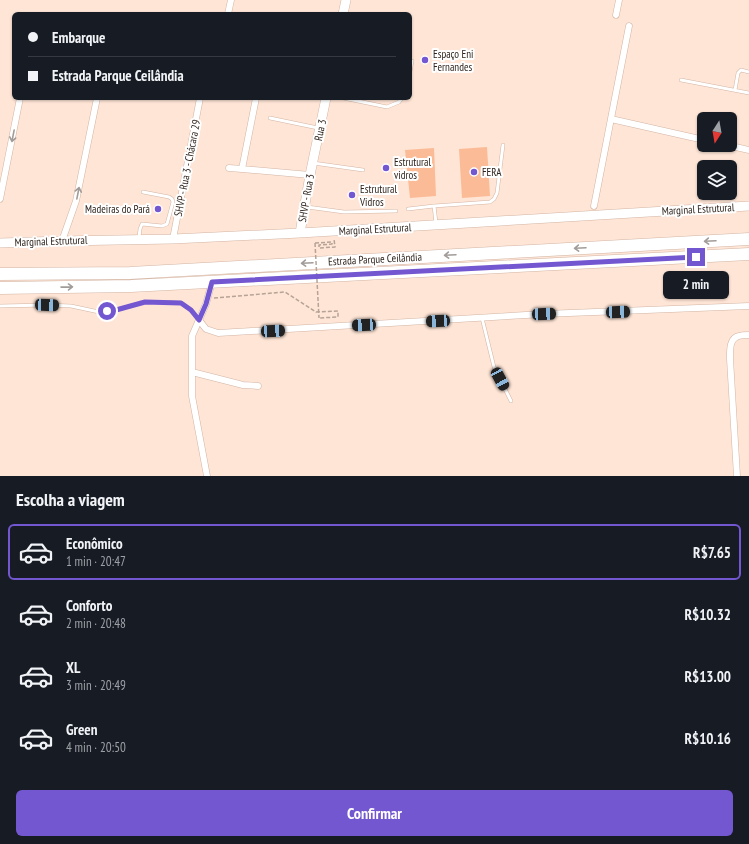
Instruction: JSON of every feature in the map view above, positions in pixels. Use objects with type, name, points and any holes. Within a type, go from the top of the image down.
[{"type":"highway","name":"Estrada Parque Ceilândia","points":[[0,274],[130,272],[749,239]]},
{"type":"highway","name":"Estrada Parque Ceilândia","points":[[0,288],[131,286],[746,255]]},
{"type":"main road","points":[[343,12],[346,0]]},
{"type":"main road","name":"Rua 3","points":[[313,163],[326,100]]},
{"type":"main road","name":"SHVP - Rua 3","points":[[300,233],[313,163]]},
{"type":"main road","name":"Marginal Estrutural","points":[[0,243],[300,233],[749,206]]},
{"type":"street","points":[[228,12],[231,0]]},
{"type":"street","points":[[616,15],[619,0]]},
{"type":"street","points":[[594,206],[629,26]]},
{"type":"street","points":[[0,199],[20,100]]},
{"type":"street","points":[[62,241],[76,201],[97,100]]},
{"type":"street","name":"SHVP - Rua 3 - Chácara 29","points":[[173,238],[200,100]]},
{"type":"street","points":[[242,169],[256,100]]},
{"type":"street","points":[[611,119],[697,138]]},
{"type":"street","points":[[737,147],[749,150]]},
{"type":"street","points":[[229,168],[310,176]]},
{"type":"street","points":[[207,476],[192,396],[192,336],[208,298],[212,282]]},
{"type":"street","points":[[199,320],[206,330],[218,333],[544,314],[749,306]]},
{"type":"street","points":[[737,476],[730,347],[734,338],[749,335]]},
{"type":"street","points":[[192,372],[243,385],[258,386]]},
{"type":"lane","points":[[735,90],[740,71],[749,72]]},
{"type":"lane","points":[[681,80],[749,93]]},
{"type":"lane","points":[[352,100],[387,108],[400,100]]},
{"type":"lane","points":[[270,118],[320,128]]},
{"type":"lane","points":[[408,209],[490,202],[494,199],[497,193],[503,145]]},
{"type":"lane","points":[[313,163],[363,170]]},
{"type":"lane","points":[[139,239],[142,224],[162,226],[167,224],[174,202],[169,197],[143,192]]},
{"type":"lane","points":[[434,206],[436,225]]},
{"type":"lane","points":[[304,207],[344,212],[396,211]]},
{"type":"lane","points":[[0,306],[71,306],[98,312],[116,310],[145,302],[181,303],[191,310],[199,320]]},
{"type":"lane","points":[[482,318],[494,367],[511,401]]},
{"type":"path","points":[[208,298],[286,292],[316,312],[338,311],[338,317],[319,318],[315,242],[332,242],[332,244],[319,245],[319,248],[335,247]]},
{"type":"shaded area","name":"FERA","points":[[487,147],[490,196],[462,198],[459,149]]},
{"type":"shaded area","points":[[434,148],[436,196],[410,198],[405,150]]},
{"type":"place","name":"Espaço Eni Fernandes","points":[[425,60]]},
{"type":"place","name":"Estrutural vidros","points":[[386,168]]},
{"type":"place","name":"FERA","points":[[474,172]]},
{"type":"place","name":"Estrutural Vidros","points":[[352,195]]},
{"type":"place","name":"Madeiras do Pará","points":[[158,209]]},
{"type":"route","points":[[107,311],[145,302],[181,303],[191,310],[199,320],[206,304],[212,282],[696,257]]}]
